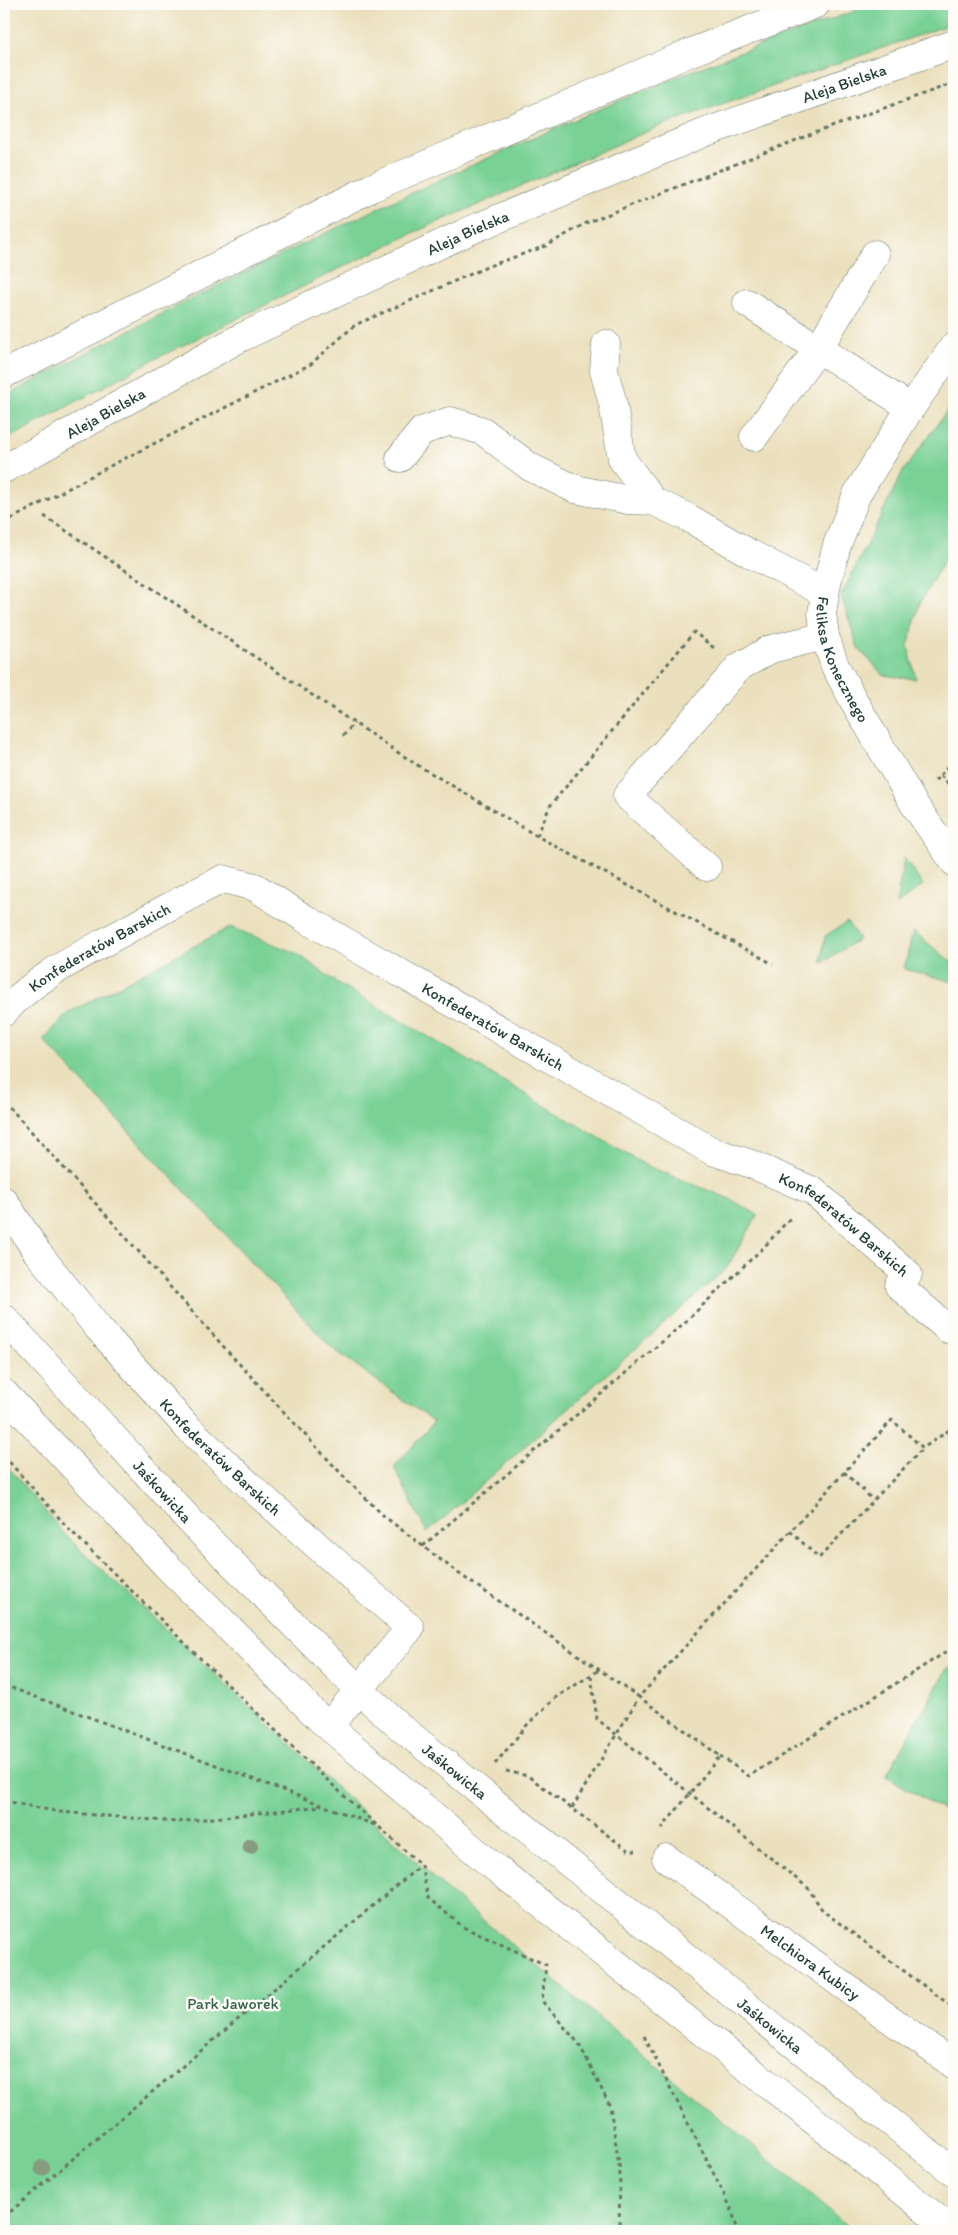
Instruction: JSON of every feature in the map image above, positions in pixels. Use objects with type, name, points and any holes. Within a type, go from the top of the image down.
[{"type":"street","points":[[4,374],[371,188],[689,53],[816,4]]},
{"type":"street","name":"Aleja Bielska","points":[[4,469],[238,339],[471,230],[706,132],[954,44]]},
{"type":"street","points":[[754,437],[818,349],[875,254]]},
{"type":"street","points":[[747,303],[912,408]]},
{"type":"street","points":[[606,344],[604,371],[613,404],[622,459],[653,501]]},
{"type":"street","name":"Feliksa Konecznego","points":[[954,346],[857,494],[837,545],[822,613],[825,636],[835,666],[914,804],[954,862]]},
{"type":"street","points":[[400,458],[422,431],[450,422],[483,431],[530,467],[575,489],[628,500],[653,501],[687,517],[825,594]]},
{"type":"street","points":[[707,867],[627,796],[739,667],[771,649],[825,636]]},
{"type":"street","name":"Konfederatów Barskich","points":[[4,1012],[29,988],[60,968],[222,878],[255,887],[712,1150],[751,1164],[813,1191],[908,1274],[899,1286],[948,1329]]},
{"type":"street","name":"Konfederatów Barskich","points":[[4,1201],[37,1252],[99,1329],[187,1427],[253,1489],[410,1628],[359,1690]]},
{"type":"street","name":"Jaśkowicka","points":[[4,1318],[193,1524],[359,1690],[399,1726],[608,1892],[954,2173]]},
{"type":"street","points":[[4,1393],[165,1564],[329,1726],[488,1862],[952,2231]]},
{"type":"street","points":[[329,1726],[359,1690]]},
{"type":"street","name":"Melchiora Kubicy","points":[[655,1847],[954,2065]]},
{"type":"path","points":[[4,523],[110,466],[311,364],[356,325],[489,266],[546,246],[586,223],[800,138],[954,83]]},
{"type":"path","points":[[44,516],[414,763],[537,836],[772,964]]},
{"type":"path","points":[[537,836],[550,806],[694,632],[739,667]]},
{"type":"path","points":[[343,736],[354,723]]},
{"type":"path","points":[[940,775],[954,790]]},
{"type":"path","points":[[4,1101],[232,1356],[347,1480],[385,1517],[458,1573],[639,1697],[749,1776],[954,1647]]},
{"type":"path","points":[[423,1546],[683,1324],[764,1248],[813,1191]]},
{"type":"path","points":[[572,1808],[639,1697],[892,1420],[922,1448]]},
{"type":"path","points":[[790,1532],[819,1558],[922,1448],[954,1427]]},
{"type":"path","points":[[4,1456],[83,1543],[207,1665],[378,1827],[421,1865],[428,1898],[463,1927],[546,1966],[542,2001],[579,2044],[610,2106],[620,2171],[620,2231]]},
{"type":"path","points":[[844,1472],[873,1500]]},
{"type":"path","points":[[493,1766],[527,1725],[555,1698],[599,1670]]},
{"type":"path","points":[[591,1676],[597,1719],[808,1888],[823,1912],[954,2008]]},
{"type":"path","points":[[4,1685],[378,1827]]},
{"type":"path","points":[[487,1764],[528,1776],[629,1852],[655,1847],[689,1794],[720,1756]]},
{"type":"path","points":[[4,1801],[60,1812],[177,1822],[322,1806]]},
{"type":"path","points":[[4,2216],[421,1865]]},
{"type":"path","points":[[644,2036],[731,2208],[738,2231]]},
{"type":"green space","points":[[874,4],[954,4],[954,23],[662,125],[413,233],[153,360],[4,441],[4,397],[240,274],[482,161],[645,90]]},
{"type":"green space","points":[[954,401],[954,543],[920,603],[908,646],[916,679],[883,675],[858,648],[841,596],[902,473]]},
{"type":"green space","points":[[904,858],[923,885],[896,905]]},
{"type":"green space","points":[[847,922],[859,939],[821,963],[825,936]]},
{"type":"green space","points":[[230,927],[296,953],[336,982],[645,1165],[730,1199],[758,1215],[726,1269],[427,1533],[394,1467],[434,1422],[332,1348],[43,1040],[68,1013]]},
{"type":"green space","points":[[913,931],[954,964],[954,982],[904,969]]},
{"type":"green space","name":"Park Jaworek","points":[[4,1462],[66,1536],[448,1891],[854,2231],[4,2231]]},
{"type":"green space","points":[[954,1665],[954,1817],[886,1776],[946,1670]]}]
